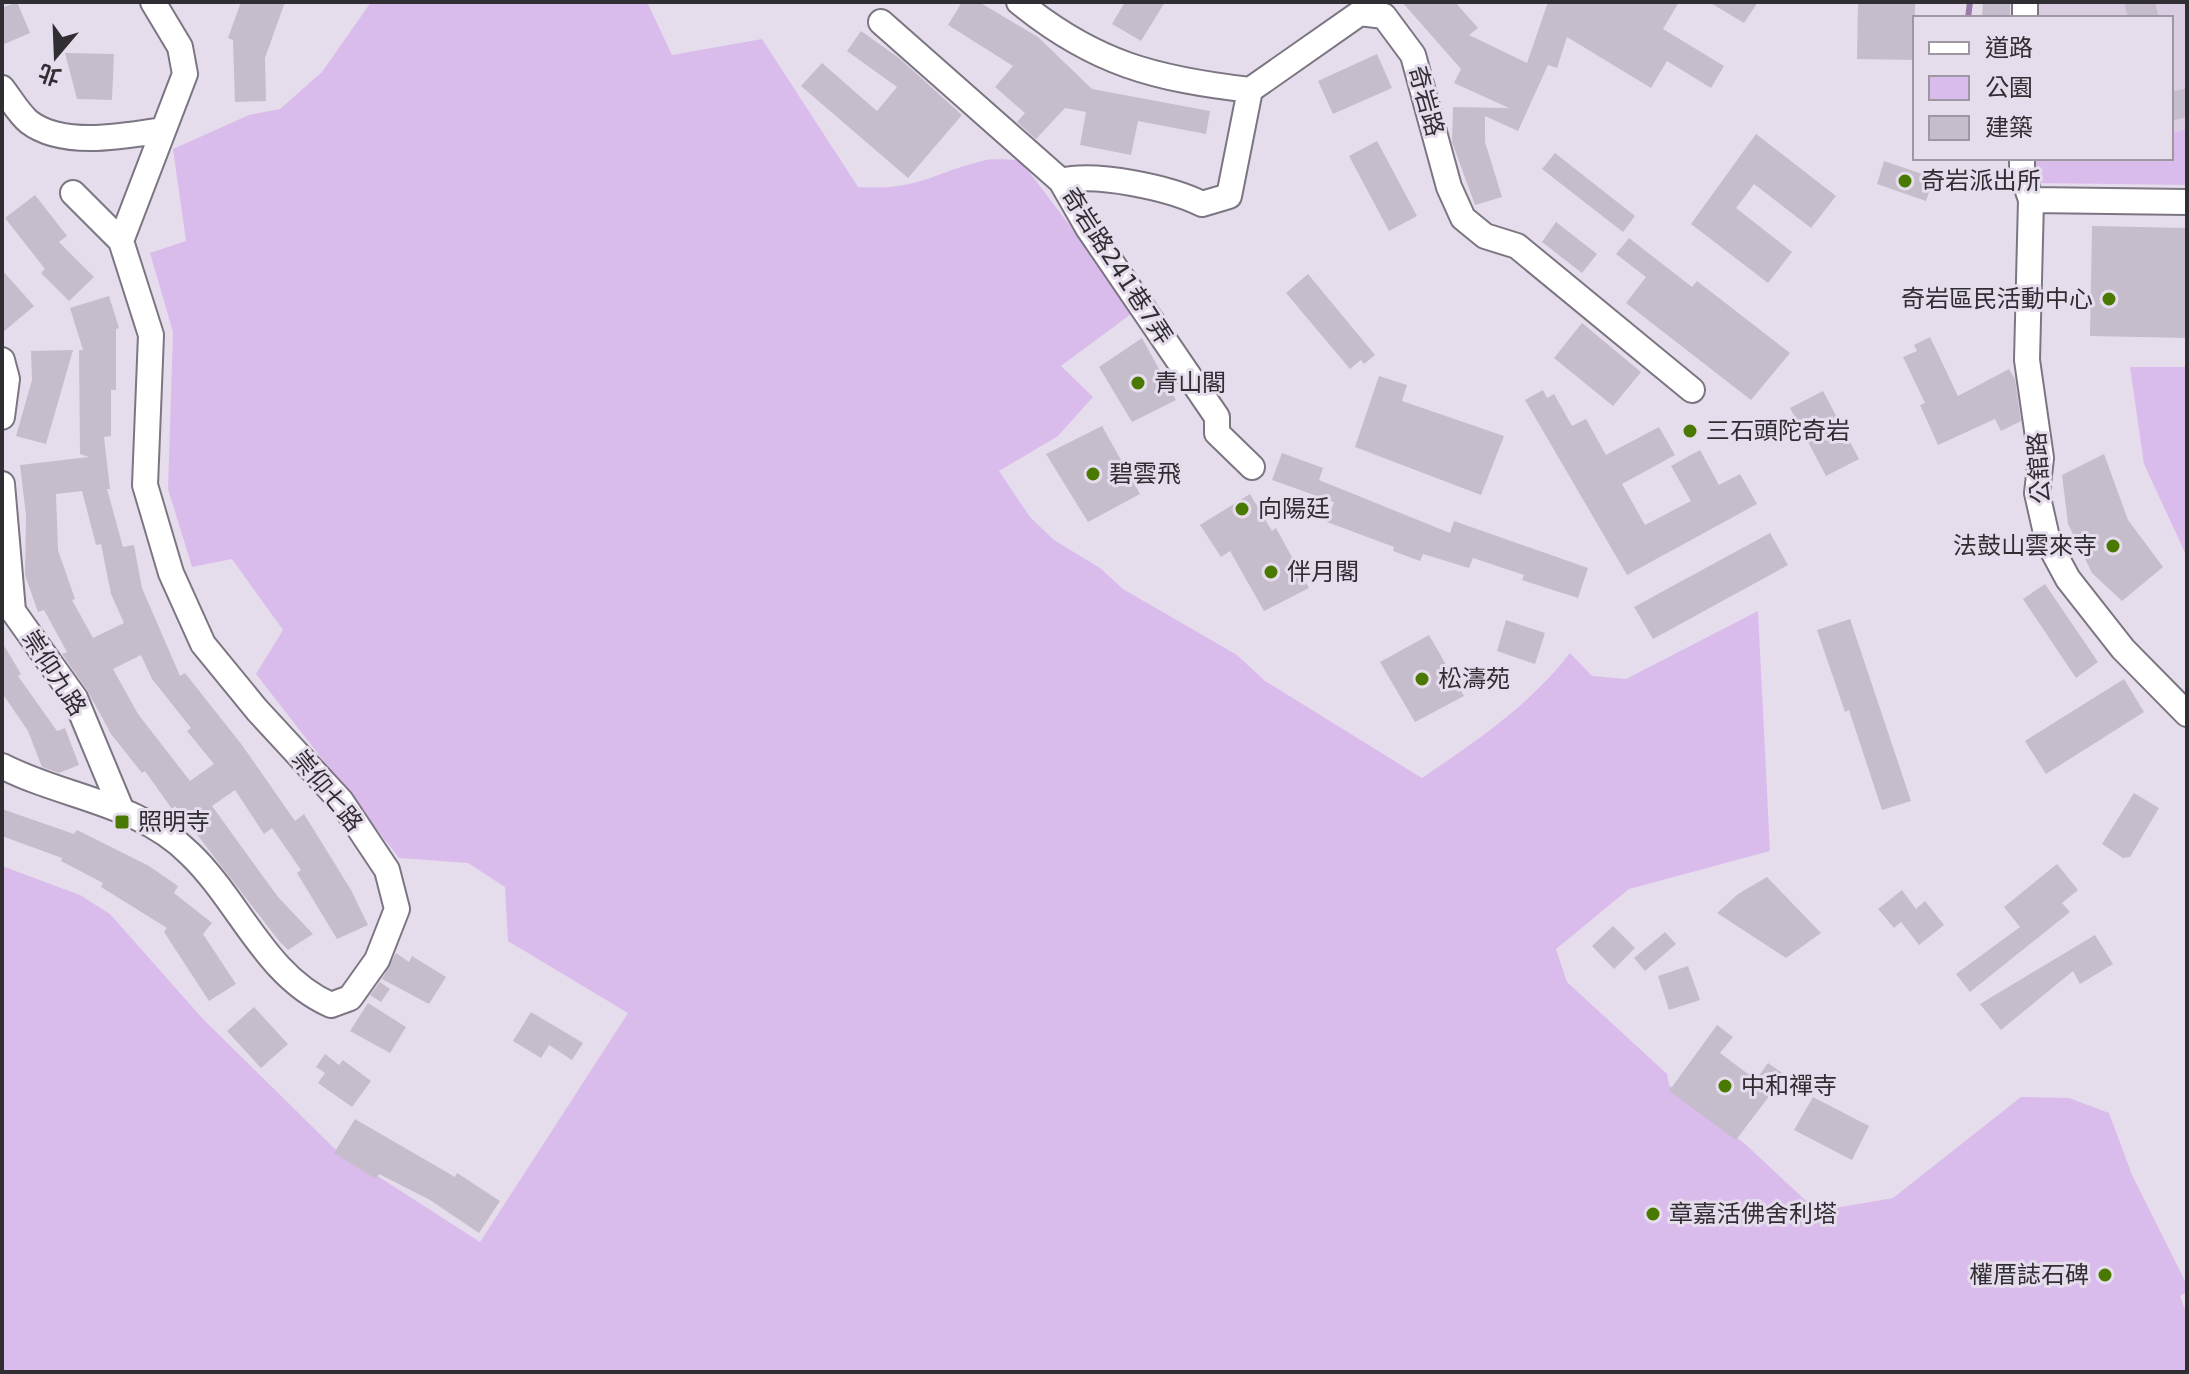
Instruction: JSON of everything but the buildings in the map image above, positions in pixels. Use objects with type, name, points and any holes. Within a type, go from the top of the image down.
[{"type":"street","points":[[121,241],[185,74],[180,47],[153,2]]},
{"type":"street","points":[[1019,2],[1112,62],[1179,82],[1250,90],[1229,196],[1202,204],[1180,193],[1079,176],[1061,181]]},
{"type":"street","name":"奇岩路","points":[[1250,90],[1360,13],[1384,16],[1413,55],[1449,187],[1463,218],[1485,236],[1517,246],[1692,390]]},
{"type":"street","name":"奇岩路241巷7弄","points":[[881,22],[1061,181],[1088,228],[1217,417],[1217,433],[1252,467]]},
{"type":"street","points":[[2,88],[29,122],[50,130],[87,138],[163,130]]},
{"type":"street","name":"公舘路","points":[[2022,165],[2031,200],[2027,360],[2041,458],[2037,493],[2048,542],[2068,579],[2123,649],[2187,714]]},
{"type":"street","name":"崇仰七路","points":[[2,766],[23,777],[75,791],[146,820],[190,853],[283,974],[300,988],[331,1005],[350,998],[377,960],[397,909],[387,870],[341,801],[257,710],[203,644],[171,573],[145,485],[151,335],[121,241],[73,193]]},
{"type":"street","points":[[2031,200],[2187,202]]},
{"type":"street","points":[[2,360],[7,379],[2,417]]},
{"type":"street","name":"崇仰九路","points":[[2,484],[13,611],[75,698],[122,811]]},
{"type":"shaded area","points":[[2034,2],[2187,2],[2187,129],[2173,132],[2173,16],[2034,16]]},
{"type":"green space","points":[[371,2],[647,2],[672,55],[762,39],[858,187],[909,184],[982,161],[1020,160],[1135,311],[1061,366],[1093,397],[1058,436],[999,471],[1030,517],[1054,540],[1100,568],[1123,589],[1237,655],[1265,681],[1422,778],[1520,706],[1570,653],[1592,676],[1626,679],[1758,611],[1770,851],[1629,889],[1556,949],[1567,982],[1667,1074],[1669,1085],[1744,1143],[1817,1211],[1893,1198],[2021,1097],[2069,1098],[2109,1113],[2132,1175],[2187,1285],[2187,1292],[2180,1296],[2187,1315],[2187,1372],[2,1372],[2,866],[80,895],[110,914],[203,1019],[334,1148],[480,1242],[628,1013],[508,941],[505,887],[468,863],[399,858],[256,674],[283,630],[232,559],[192,567],[168,489],[173,332],[150,253],[186,241],[173,149],[249,115],[280,109],[322,72]]},
{"type":"green space","points":[[2187,129],[2187,185],[2036,183],[2036,160],[2173,160],[2173,132]]},
{"type":"green space","points":[[2130,367],[2187,367],[2187,557],[2144,464]]},
{"type":"waterway","points":[[1968,16],[1970,2]]},
{"type":"place","name":"奇岩派出所","points":[[1905,181]]},
{"type":"place","name":"奇岩區民活動中心","points":[[2109,299]]},
{"type":"place","name":"青山閣","points":[[1138,383]]},
{"type":"place","name":"三石頭陀奇岩","points":[[1690,431]]},
{"type":"place","name":"碧雲飛","points":[[1093,474]]},
{"type":"place","name":"向陽廷","points":[[1242,509]]},
{"type":"place","name":"法鼓山雲來寺","points":[[2113,546]]},
{"type":"place","name":"伴月閣","points":[[1271,572]]},
{"type":"place","name":"松濤苑","points":[[1422,679]]},
{"type":"place","name":"照明寺","points":[[122,822]]},
{"type":"place","name":"中和禪寺","points":[[1725,1086]]},
{"type":"place","name":"章嘉活佛舍利塔","points":[[1653,1214]]},
{"type":"place","name":"權厝誌石碑","points":[[2105,1275]]}]
